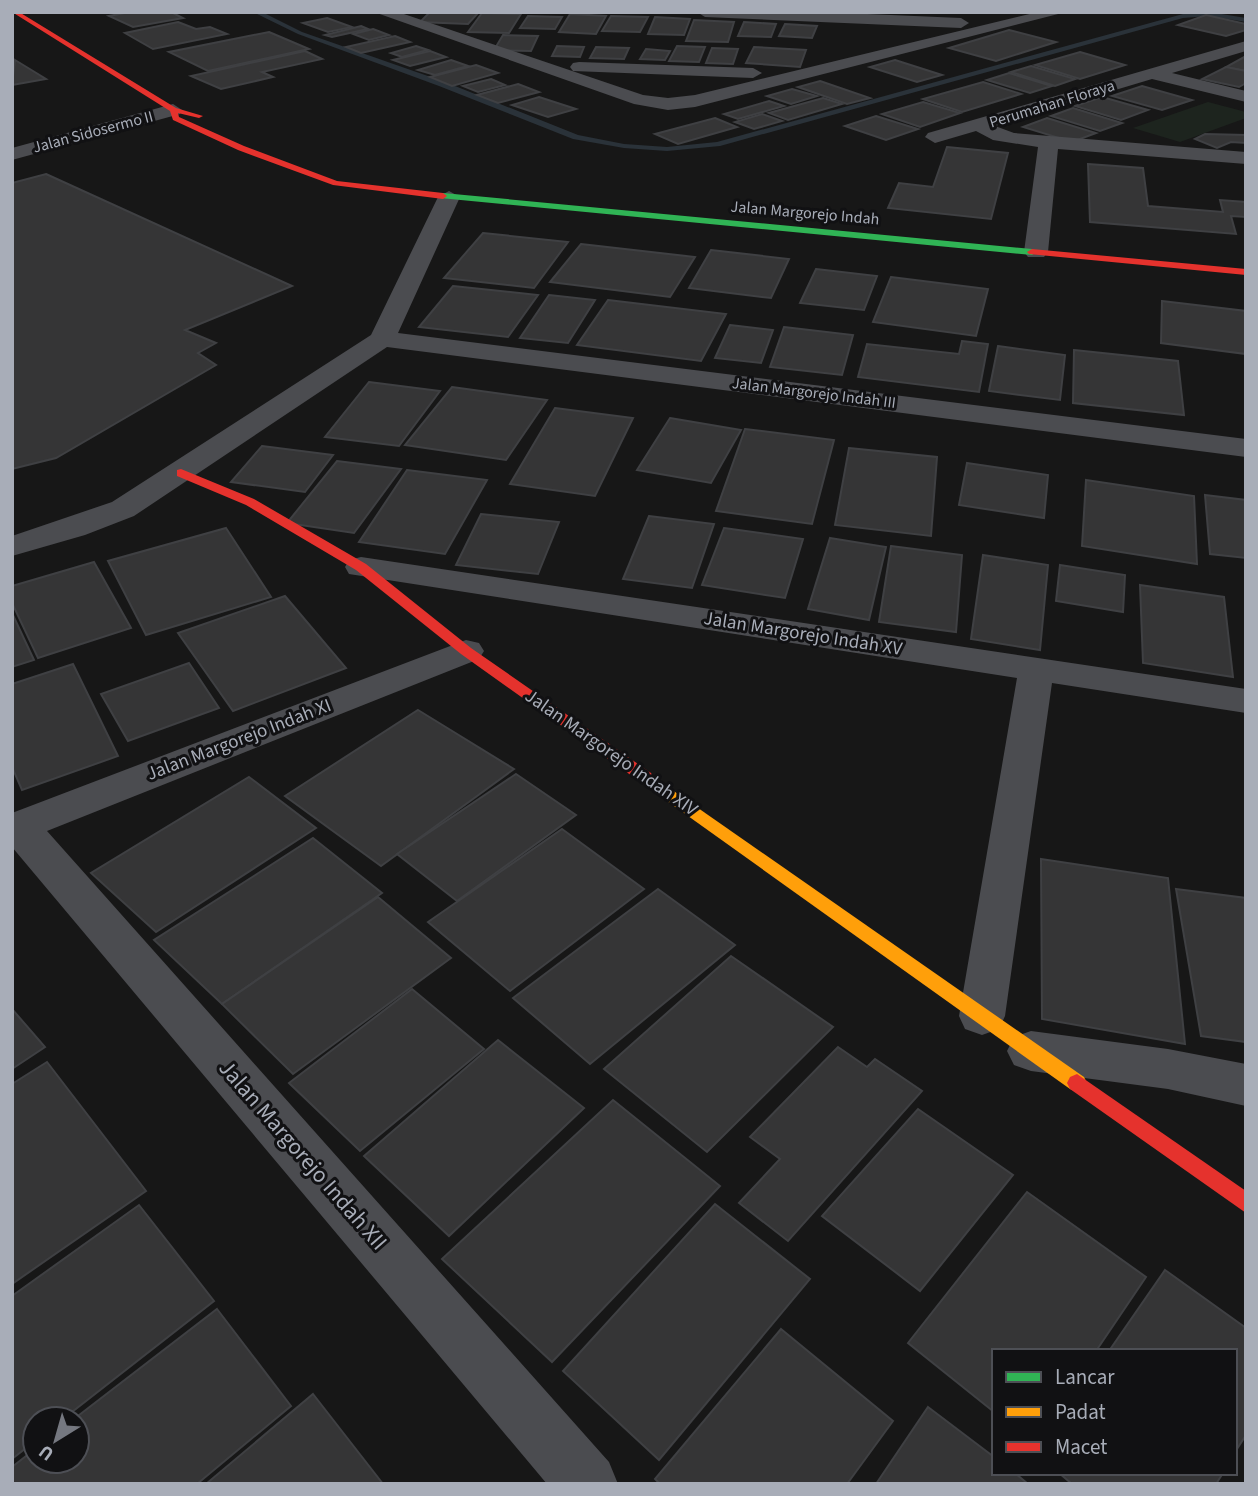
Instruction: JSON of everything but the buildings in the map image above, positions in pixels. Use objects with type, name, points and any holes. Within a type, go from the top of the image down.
[{"type":"main road","name":"Jalan Margorejo Indah","points":[[14,12],[173,110],[176,118],[252,153],[336,183],[449,197],[1246,272]]},
{"type":"main road","name":"Jalan Margorejo Indah XIV","points":[[181,473],[250,502],[361,568],[466,651],[1246,1203]]},
{"type":"street","points":[[382,12],[640,100],[668,104],[695,101],[1058,12]]},
{"type":"street","points":[[705,12],[1006,25]]},
{"type":"street","name":"Perumahan Floraya","points":[[981,126],[1246,46]]},
{"type":"street","points":[[535,65],[799,75]]},
{"type":"street","points":[[1151,73],[1246,97]]},
{"type":"street","name":"Jalan Sidosermo II","points":[[12,153],[173,110]]},
{"type":"street","points":[[935,137],[981,126]]},
{"type":"street","name":"Perumahan Floraya","points":[[981,126],[1007,138],[1246,158]]},
{"type":"street","name":"Perumahan Floraya","points":[[1036,252],[1049,141]]},
{"type":"street","points":[[12,546],[74,528],[123,509],[382,339],[449,197]]},
{"type":"street","name":"Jalan Margorejo Indah III","points":[[382,339],[1246,448]]},
{"type":"street","name":"Jalan Margorejo Indah XV","points":[[361,568],[1246,701]]},
{"type":"street","name":"Jalan Margorejo Indah XI","points":[[16,828],[466,651]]},
{"type":"street","points":[[982,1016],[1036,669]]},
{"type":"street","name":"Jalan Margorejo Indah XII","points":[[16,828],[587,1484]]},
{"type":"street","name":"Jalan Margorejo Indah XIV","points":[[1031,1051],[1168,1069],[1246,1086]]},
{"type":"shaded area","points":[[1208,102],[1246,112],[1246,118],[1180,142],[1133,128]]},
{"type":"waterway","points":[[256,12],[300,33],[442,84],[576,137],[624,146],[667,149],[717,144],[1183,16],[1209,14],[1246,20]]},
{"type":"traffic: fast","points":[[443,196],[1032,252]]},
{"type":"traffic: slow","points":[[645,777],[1077,1083]]},
{"type":"traffic: jam","points":[[14,12],[173,110],[199,116]]},
{"type":"traffic: jam","points":[[173,110],[176,118],[241,148],[336,183],[443,196]]},
{"type":"traffic: jam","points":[[1032,252],[1246,272]]},
{"type":"traffic: jam","points":[[181,473],[250,502],[361,567],[466,651],[645,777]]},
{"type":"traffic: jam","points":[[1077,1083],[1246,1203]]}]
